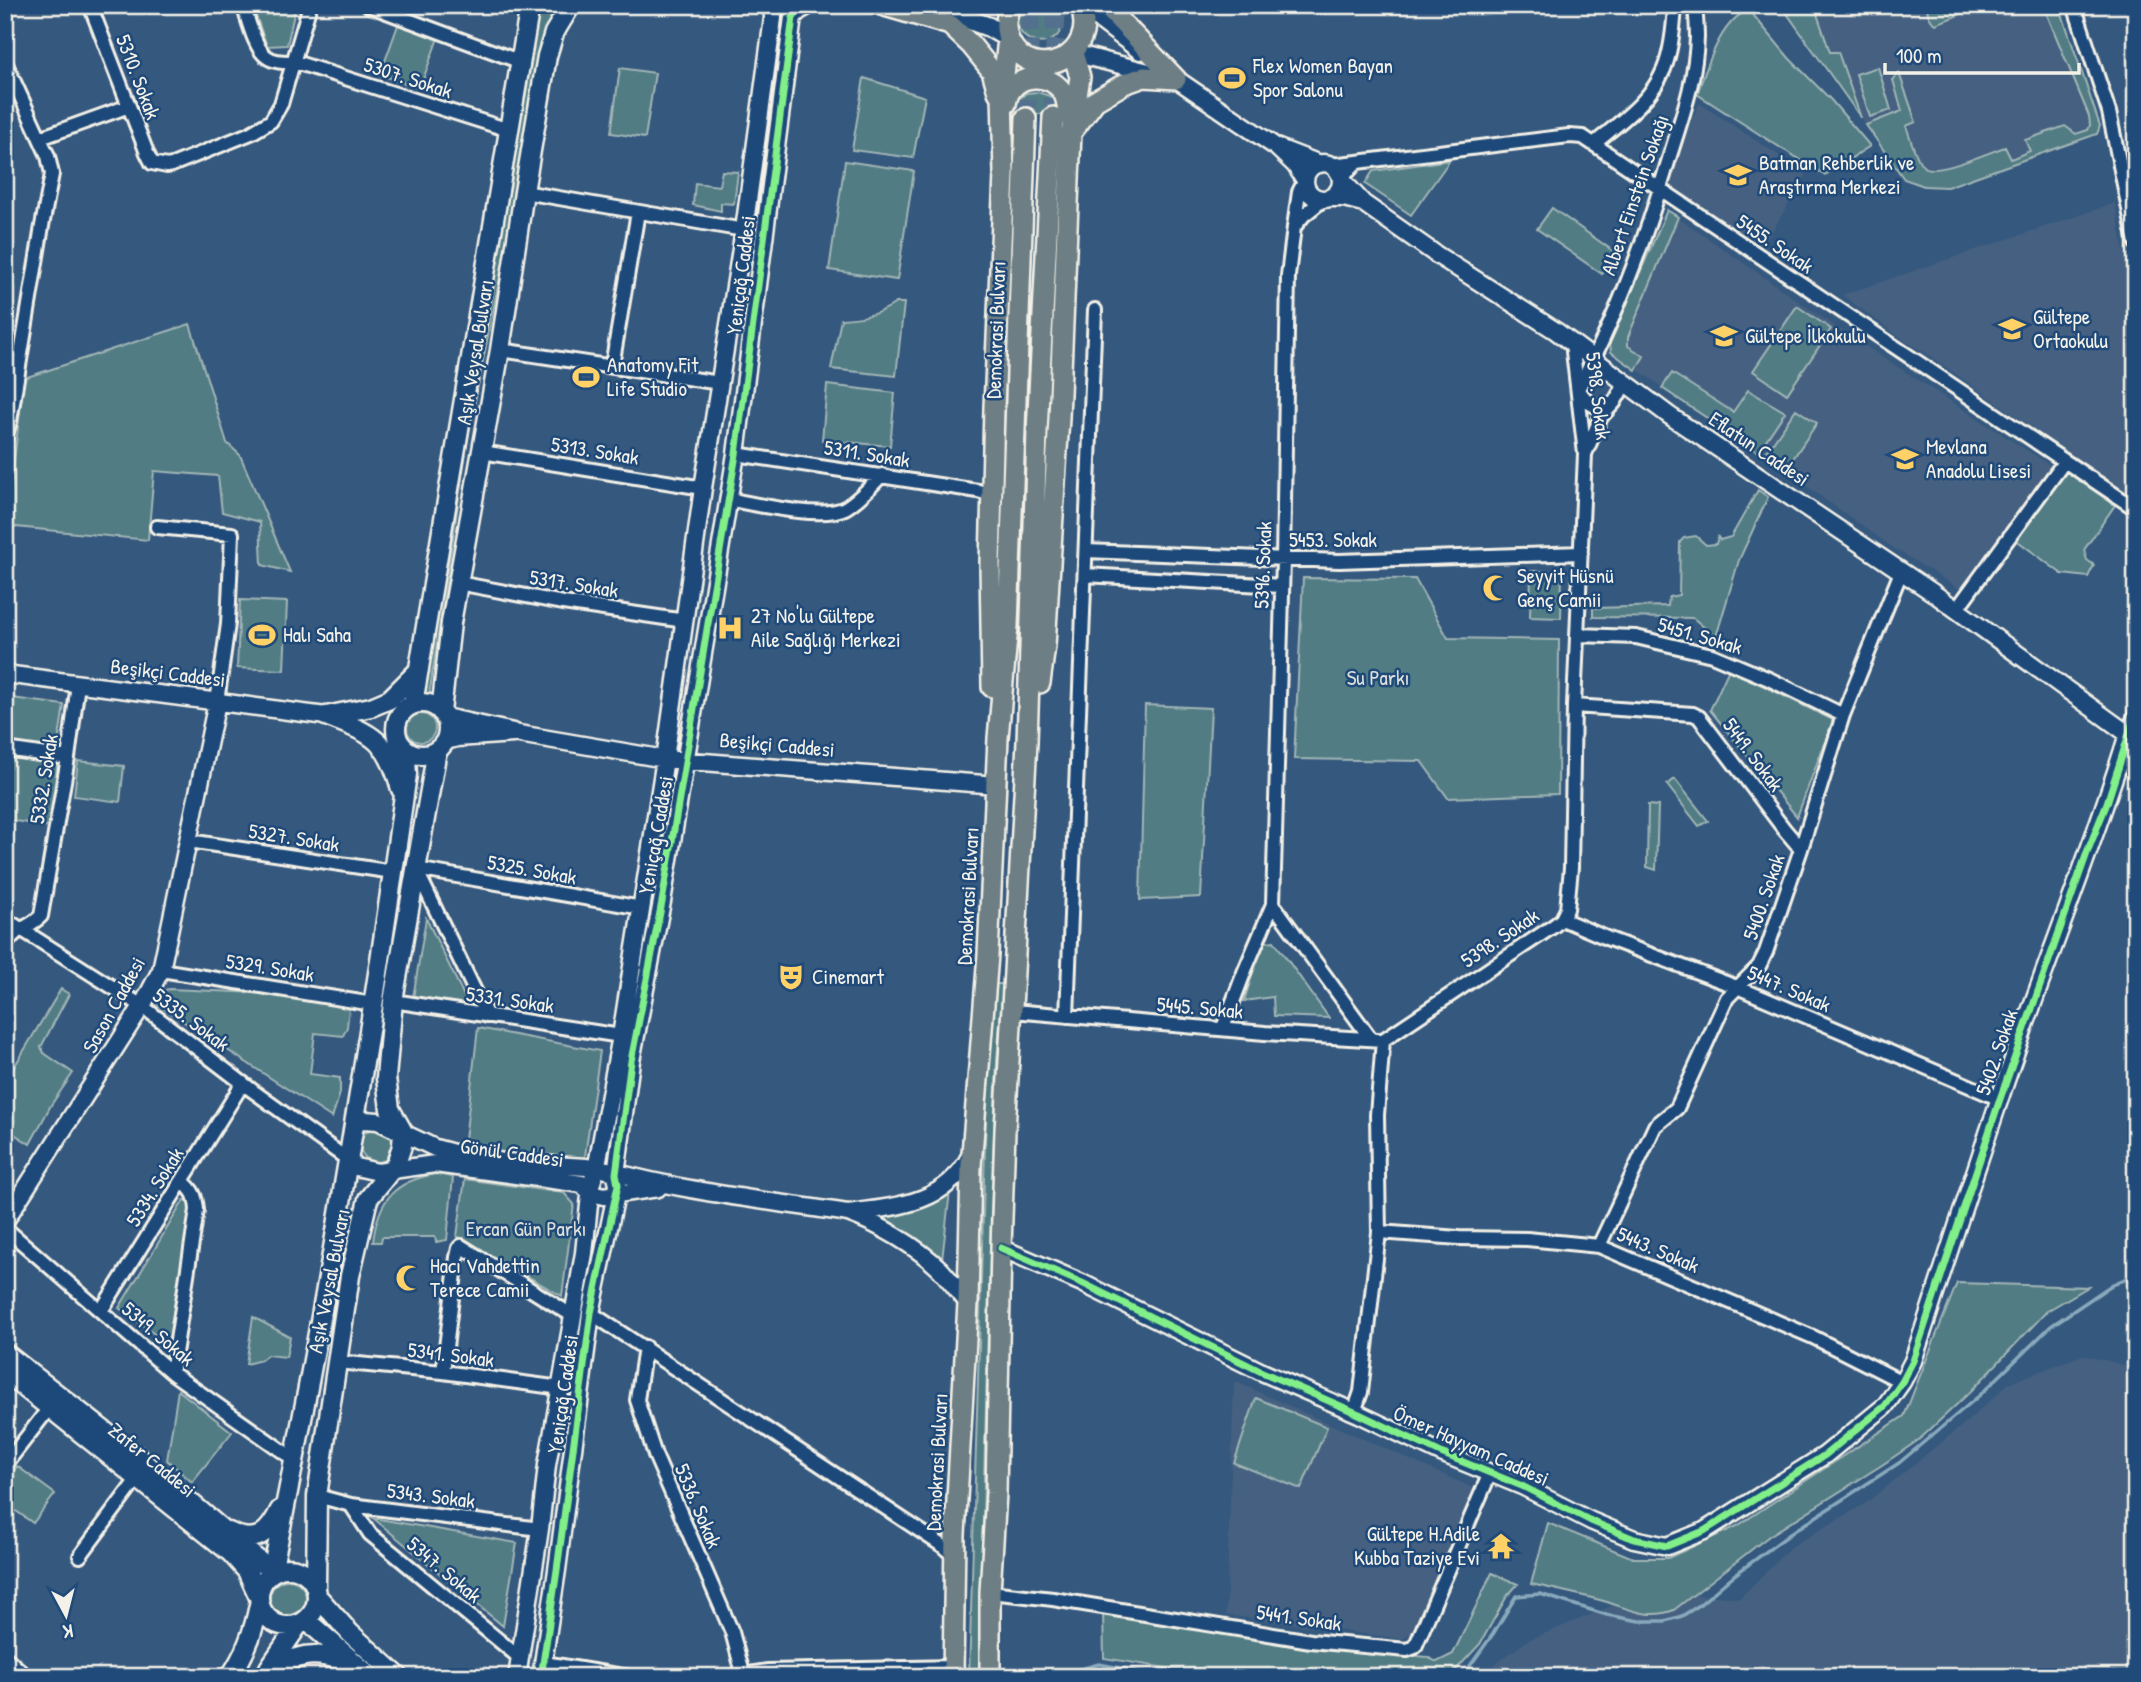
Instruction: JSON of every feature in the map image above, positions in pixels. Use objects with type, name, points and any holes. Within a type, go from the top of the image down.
[{"type":"highway","points":[[881,5],[950,25],[992,71],[998,88],[1002,120]]},
{"type":"highway","points":[[998,738],[992,688],[990,564],[1004,174],[1002,120],[1008,38],[1006,21],[1011,5]]},
{"type":"highway","points":[[1105,5],[1176,79]]},
{"type":"highway","points":[[1008,38],[1020,54],[1039,63],[1060,61],[1073,53],[1083,36],[1085,26],[1081,6]]},
{"type":"highway","points":[[1027,742],[1039,694],[1045,646],[1059,418],[1071,133],[1080,77],[1073,53]]},
{"type":"highway","points":[[1071,133],[1095,101],[1124,84],[1144,77],[1176,79]]},
{"type":"highway","points":[[1002,120],[1010,90],[1018,83],[1037,78],[1047,80],[1063,92],[1071,133]]},
{"type":"highway","points":[[990,1677],[990,1591],[996,1493],[1001,1248],[1027,742],[1037,432],[1053,117]]},
{"type":"highway","name":"Demokrasi Bulvarı","points":[[953,1672],[955,1557],[968,1303],[972,1151],[988,955],[998,738],[1009,626],[1026,118]]},
{"type":"main road","name":"Aşık Veysal Bulvarı","points":[[272,1572],[295,1460],[354,1122],[393,872],[407,774],[405,749],[398,740],[396,723],[408,708],[419,670],[530,5]]},
{"type":"main road","points":[[921,5],[969,20],[1008,38]]},
{"type":"main road","name":"Aşık Veysal Bulvarı","points":[[316,1591],[317,1496],[350,1276],[365,1209],[374,1190],[392,1169],[402,1146],[402,1132],[390,1109],[386,1078],[393,1001],[416,869],[442,745],[448,731],[443,715],[451,623],[500,350],[547,56],[554,33],[569,6]]},
{"type":"main road","points":[[326,716],[371,707],[390,699],[419,670]]},
{"type":"main road","points":[[408,708],[430,704],[443,715]]},
{"type":"main road","name":"Beşikçi Caddesi","points":[[326,716],[408,708]]},
{"type":"main road","name":"Beşikçi Caddesi","points":[[443,715],[513,733]]},
{"type":"main road","points":[[326,716],[375,737],[389,754],[403,798]]},
{"type":"main road","name":"Beşikçi Caddesi","points":[[326,716],[379,725],[396,732]]},
{"type":"main road","name":"Beşikçi Caddesi","points":[[442,745],[457,737],[513,733]]},
{"type":"main road","points":[[405,749],[417,755],[426,755],[442,745]]},
{"type":"main road","points":[[5,1353],[135,1455],[272,1572]]},
{"type":"main road","name":"Zafer Caddesi","points":[[5,1372],[231,1553],[247,1571],[259,1600]]},
{"type":"main road","points":[[220,1528],[242,1538],[261,1535],[277,1517],[288,1494]]},
{"type":"main road","points":[[230,1677],[239,1664],[255,1627],[261,1585],[272,1572],[289,1567],[305,1573],[350,1633],[399,1677]]},
{"type":"main road","points":[[265,1675],[316,1605],[316,1591]]},
{"type":"main road","points":[[259,1600],[264,1614],[280,1625],[289,1626],[302,1622]]},
{"type":"main road","points":[[302,1622],[371,1677]]},
{"type":"main road","points":[[265,1675],[282,1663],[312,1654],[356,1664]]},
{"type":"street","name":"5310. Sokak","points":[[90,5],[152,163],[173,165],[251,133],[271,121],[281,104],[295,62]]},
{"type":"street","name":"5307. Sokak","points":[[243,5],[259,49],[265,57],[275,61],[295,62],[509,130]]},
{"type":"street","points":[[295,62],[310,5]]},
{"type":"street","points":[[368,5],[521,62]]},
{"type":"street","name":"Yeniçağ Caddesi","points":[[517,1677],[591,1185],[621,1036],[665,759],[703,488],[744,230],[773,18],[772,5]]},
{"type":"street","name":"Yeniçağ Caddesi","points":[[542,1670],[591,1313],[618,1185],[616,1174],[631,1061],[662,902],[736,454],[793,17],[810,5]]},
{"type":"street","name":"Albert Einstein Sokağı","points":[[1594,144],[1638,106],[1652,90],[1665,68],[1675,5]]},
{"type":"street","name":"Albert Einstein Sokağı","points":[[1578,389],[1643,243],[1688,99],[1697,38],[1695,5]]},
{"type":"street","points":[[2074,5],[2109,112],[2136,243]]},
{"type":"street","points":[[1081,6],[1176,79],[1276,147],[1295,165],[1305,180],[1308,192],[1318,199],[1344,198],[1363,203]]},
{"type":"street","points":[[1073,53],[1176,79]]},
{"type":"street","points":[[5,62],[48,156],[52,174],[6,434]]},
{"type":"street","points":[[40,138],[129,106]]},
{"type":"street","name":"5455. Sokak","points":[[1325,164],[1569,136],[1583,137],[2136,509]]},
{"type":"street","points":[[1276,147],[1336,168],[1341,179],[1363,203]]},
{"type":"street","points":[[1294,228],[1304,215],[1339,191],[1341,179],[1357,162]]},
{"type":"street","points":[[1305,180],[1310,169],[1325,164]]},
{"type":"street","name":"5396. Sokak","points":[[1273,904],[1288,276],[1299,192],[1305,180]]},
{"type":"street","points":[[524,191],[744,230]]},
{"type":"street","name":"Eflatun Caddesi","points":[[1363,203],[1572,343],[1670,416],[1831,526],[1873,551],[2129,734]]},
{"type":"street","points":[[612,366],[638,212]]},
{"type":"street","points":[[1067,1016],[1096,310]]},
{"type":"street","name":"5398. Sokak","points":[[1377,1040],[1527,944],[1562,919],[1567,909],[1571,868],[1574,706],[1586,454],[1572,343]]},
{"type":"street","points":[[500,350],[720,383]]},
{"type":"street","name":"5398. Sokak","points":[[1586,454],[1601,418],[1614,403],[1626,382]]},
{"type":"street","points":[[1578,389],[1589,405],[1597,407],[1614,403]]},
{"type":"street","name":"5313. Sokak","points":[[482,452],[703,488]]},
{"type":"street","name":"5311. Sokak","points":[[736,454],[882,475],[992,495]]},
{"type":"street","points":[[1956,610],[2064,462]]},
{"type":"street","points":[[727,499],[808,512],[834,511],[844,509],[882,475]]},
{"type":"street","points":[[157,527],[232,534],[228,624],[217,702]]},
{"type":"street","name":"5453. Sokak","points":[[1086,551],[1339,561],[1581,554]]},
{"type":"street","name":"5400. Sokak","points":[[1599,1246],[1655,1126],[1677,1108],[1720,1009],[1727,998],[1759,966],[1766,952],[1843,715],[1901,572]]},
{"type":"street","points":[[1085,575],[1282,586]]},
{"type":"street","name":"5317. Sokak","points":[[458,583],[563,603],[685,621]]},
{"type":"street","name":"5451. Sokak","points":[[1578,635],[1636,637],[1712,655],[1843,715]]},
{"type":"street","name":"Beşikçi Caddesi","points":[[5,674],[326,716]]},
{"type":"street","name":"5332. Sokak","points":[[5,946],[11,935],[34,923],[41,916],[78,684]]},
{"type":"street","name":"Sason Caddesi","points":[[5,1221],[142,1006],[161,970],[217,702]]},
{"type":"street","name":"5449. Sokak","points":[[1574,706],[1699,717],[1801,849]]},
{"type":"street","points":[[2129,734],[2136,712]]},
{"type":"street","name":"Beşikçi Caddesi","points":[[513,733],[665,759],[997,785]]},
{"type":"street","name":"5402. Sokak","points":[[1902,1382],[1913,1361],[2000,1099],[2107,803],[2129,734]]},
{"type":"street","points":[[5,748],[68,758]]},
{"type":"street","name":"5327. Sokak","points":[[189,841],[393,872]]},
{"type":"street","points":[[416,869],[486,1016]]},
{"type":"street","name":"5325. Sokak","points":[[416,869],[642,908]]},
{"type":"street","points":[[1223,1028],[1273,904]]},
{"type":"street","points":[[1273,904],[1377,1040],[1378,1232],[1362,1392],[1354,1412]]},
{"type":"street","name":"5335. Sokak","points":[[5,919],[142,1006],[347,1159]]},
{"type":"street","name":"5447. Sokak","points":[[1562,919],[1737,987],[2000,1099]]},
{"type":"street","name":"5329. Sokak","points":[[161,970],[373,1004]]},
{"type":"street","name":"5331. Sokak","points":[[393,1001],[621,1036]]},
{"type":"street","name":"5445. Sokak","points":[[1013,1011],[1377,1040]]},
{"type":"street","name":"5334. Sokak","points":[[101,1311],[243,1083]]},
{"type":"street","name":"Gönül Caddesi","points":[[354,1122],[365,1119],[378,1121],[435,1148],[504,1162],[586,1167],[596,1170],[603,1168],[616,1174],[671,1186],[848,1213]]},
{"type":"street","points":[[848,1213],[901,1206],[939,1191],[962,1172],[972,1151]]},
{"type":"street","name":"Gönül Caddesi","points":[[347,1159],[356,1167],[378,1172],[435,1164],[489,1170],[582,1184],[591,1193],[604,1196],[671,1186]]},
{"type":"street","points":[[172,1373],[197,1210],[192,1189],[182,1181]]},
{"type":"street","points":[[848,1213],[870,1221],[923,1255],[940,1270],[968,1303]]},
{"type":"street","name":"5349. Sokak","points":[[5,1228],[172,1373],[295,1460]]},
{"type":"street","name":"5443. Sokak","points":[[1378,1232],[1460,1238],[1527,1239],[1599,1246],[1813,1337],[1902,1382]]},
{"type":"street","points":[[443,1372],[457,1257],[461,1246],[573,1316]]},
{"type":"street","name":"Ömer Hayyam Caddesi","points":[[1001,1248],[1082,1283],[1262,1372],[1441,1453],[1634,1539],[1667,1546],[1704,1531],[1825,1455],[1885,1406],[1902,1382]]},
{"type":"street","points":[[591,1313],[932,1539],[955,1557]]},
{"type":"street","name":"5336. Sokak","points":[[645,1347],[637,1400],[655,1455],[732,1632],[744,1676]]},
{"type":"street","name":"5341. Sokak","points":[[337,1362],[443,1372],[561,1388]]},
{"type":"street","points":[[5,1465],[50,1407]]},
{"type":"street","name":"5441. Sokak","points":[[990,1591],[1311,1641],[1407,1650],[1415,1647],[1490,1473]]},
{"type":"street","points":[[80,1556],[138,1478]]},
{"type":"street","name":"5343. Sokak","points":[[317,1496],[351,1505],[540,1529]]},
{"type":"street","name":"5347. Sokak","points":[[351,1505],[370,1534],[520,1658]]},
{"type":"street","points":[[5,1657],[27,1677]]},
{"type":"street","points":[[542,1670],[629,1677]]},
{"type":"street","points":[[730,1677],[768,1671],[953,1672]]},
{"type":"shaded area","points":[[1781,5],[2059,5],[2100,126],[2097,134],[1947,187],[1924,186],[1904,179]]},
{"type":"shaded area","name":"Batman Rehberlik ve Araştırma Merkezi","points":[[1699,103],[1807,174],[1763,246],[1669,186],[1669,176]]},
{"type":"shaded area","name":"Gültepe Ortaokulu","points":[[2115,203],[2136,314],[2136,500],[1842,295]]},
{"type":"shaded area","points":[[1667,210],[1839,329],[2053,467],[1963,591],[1892,547],[1611,352],[1610,343]]},
{"type":"shaded area","points":[[2083,1355],[2136,1368],[2136,1677],[1478,1677],[1528,1640],[1649,1591],[1740,1598],[1789,1548],[1866,1503],[1970,1419],[2009,1383]]},
{"type":"shaded area","points":[[1234,1381],[1471,1487],[1476,1493],[1412,1632],[1403,1639],[1226,1615]]},
{"type":"green space","points":[[252,5],[296,5],[287,45],[267,46]]},
{"type":"green space","points":[[537,5],[563,5],[513,212],[470,425],[429,696],[421,695]]},
{"type":"green space","points":[[1022,5],[1058,5],[1063,21],[1057,36],[1040,43],[1023,35],[1018,27]]},
{"type":"green space","points":[[1781,5],[1814,5],[1830,52],[1838,52],[1861,118]]},
{"type":"green space","points":[[1932,5],[1984,5],[1936,24],[1928,13],[1927,8]]},
{"type":"green space","points":[[2043,5],[2059,5],[2100,126],[2097,134],[1947,187],[1924,186],[1904,179],[1866,125],[1902,111],[1893,80],[1899,73],[1916,122],[1906,126],[1924,167],[1931,169],[1952,166],[2005,147],[2011,159],[2030,151],[2025,140],[2065,126],[2076,134],[2088,130],[2089,116]]},
{"type":"green space","points":[[1749,10],[1870,146],[1825,175],[1697,94],[1722,34],[1739,15]]},
{"type":"green space","points":[[398,25],[438,38],[420,88],[380,75]]},
{"type":"green space","points":[[1878,67],[1891,110],[1870,117],[1856,74]]},
{"type":"green space","points":[[620,68],[655,73],[645,138],[611,133]]},
{"type":"green space","points":[[864,78],[925,97],[913,158],[852,150]]},
{"type":"green space","points":[[1037,92],[1050,96],[1059,115],[1014,113],[1015,103],[1026,93]]},
{"type":"green space","points":[[1450,160],[1411,215],[1365,184],[1373,171]]},
{"type":"green space","points":[[845,161],[914,171],[897,280],[829,270]]},
{"type":"green space","points":[[722,171],[738,172],[734,204],[721,203],[721,211],[693,205],[695,183],[719,186]]},
{"type":"green space","points":[[1552,208],[1616,253],[1602,274],[1537,229]]},
{"type":"green space","points":[[1667,210],[1678,217],[1628,337],[1628,346],[1644,356],[1636,370],[1611,352],[1610,343]]},
{"type":"green space","points":[[896,303],[904,303],[896,376],[831,369],[841,319],[870,315]]},
{"type":"green space","points":[[1797,306],[1831,329],[1787,394],[1753,371]]},
{"type":"green space","points":[[190,324],[227,443],[240,455],[290,572],[262,565],[260,522],[222,512],[218,476],[154,471],[148,540],[6,526],[24,378]]},
{"type":"green space","points":[[1672,373],[1733,412],[1748,390],[1785,412],[1758,452],[1662,388]]},
{"type":"green space","points":[[827,385],[895,393],[890,446],[822,440]]},
{"type":"green space","points":[[1796,409],[1817,423],[1788,466],[1767,451]]},
{"type":"green space","points":[[2064,470],[2115,505],[2084,550],[2087,560],[2094,565],[2088,577],[2062,574],[2015,539]]},
{"type":"green space","points":[[1758,490],[1768,497],[1739,560],[1716,637],[1693,618],[1593,617],[1593,608],[1668,606],[1669,597],[1679,595],[1680,542],[1684,538],[1696,536],[1706,545],[1716,544],[1718,537],[1720,540],[1731,537]]},
{"type":"green space","points":[[1531,571],[1562,571],[1561,618],[1530,617]]},
{"type":"green space","name":"Su Parkı","points":[[1303,578],[1415,579],[1448,638],[1559,640],[1558,794],[1448,798],[1421,761],[1294,759]]},
{"type":"green space","name":"Halı Saha","points":[[240,600],[287,602],[284,670],[237,668]]},
{"type":"green space","points":[[1729,669],[1833,720],[1797,817],[1710,710]]},
{"type":"green space","points":[[5,697],[64,705],[57,751],[5,745]]},
{"type":"green space","points":[[1145,705],[1211,708],[1201,897],[1140,900]]},
{"type":"green space","points":[[421,714],[431,718],[435,728],[431,738],[421,742],[411,738],[407,728],[411,718]]},
{"type":"green space","points":[[5,754],[58,762],[49,827],[5,819]]},
{"type":"green space","points":[[78,761],[124,766],[120,802],[74,796]]},
{"type":"green space","points":[[1675,779],[1708,821],[1699,826],[1667,785]]},
{"type":"green space","points":[[1648,805],[1658,806],[1656,870],[1647,867]]},
{"type":"green space","points":[[426,918],[469,1006],[413,998]]},
{"type":"green space","points":[[1274,941],[1329,1018],[1274,1016],[1273,997],[1244,1001],[1261,947],[1266,942]]},
{"type":"green space","points":[[996,984],[1003,984],[991,1209],[979,1677],[969,1677],[986,1114]]},
{"type":"green space","points":[[61,989],[69,994],[41,1047],[44,1053],[73,1073],[51,1105],[30,1144],[5,1128],[5,1082]]},
{"type":"green space","points":[[170,989],[259,993],[349,1007],[343,1036],[315,1033],[310,1074],[340,1078],[340,1093],[332,1118],[155,1003],[160,993]]},
{"type":"green space","points":[[478,1028],[600,1051],[584,1163],[464,1148]]},
{"type":"green space","points":[[377,1128],[389,1133],[394,1145],[389,1157],[377,1162],[365,1157],[360,1145],[365,1133]]},
{"type":"green space","points":[[436,1174],[453,1177],[447,1240],[436,1242],[435,1237],[382,1237],[381,1242],[373,1242],[379,1215],[391,1195],[409,1182]]},
{"type":"green space","name":"Ercan Gün Parkı","points":[[465,1179],[564,1193],[574,1204],[562,1296],[457,1236]]},
{"type":"green space","points":[[950,1191],[942,1260],[880,1218],[920,1207]]},
{"type":"green space","points":[[184,1200],[192,1203],[168,1344],[119,1308]]},
{"type":"green space","points":[[1957,1283],[2088,1287],[2047,1311],[1971,1391],[1920,1439],[1769,1536],[1674,1610],[1646,1614],[1531,1584],[1548,1523],[1633,1558],[1668,1558],[1737,1526],[1904,1416]]},
{"type":"green space","points":[[253,1317],[290,1337],[286,1357],[267,1355],[261,1360],[246,1364]]},
{"type":"green space","points":[[178,1390],[232,1432],[192,1482],[167,1460]]},
{"type":"green space","points":[[1256,1398],[1327,1427],[1301,1489],[1234,1463]]},
{"type":"green space","points":[[17,1466],[55,1494],[33,1523],[5,1503],[5,1484]]},
{"type":"green space","points":[[373,1518],[517,1543],[503,1626]]},
{"type":"green space","points":[[1492,1573],[1518,1584],[1507,1596],[1480,1644],[1453,1673],[1438,1677],[1221,1677],[1104,1658],[1103,1612],[1282,1642],[1427,1657],[1437,1662],[1453,1654]]},
{"type":"green space","points":[[288,1580],[301,1585],[306,1598],[301,1611],[288,1616],[275,1611],[270,1598],[275,1585]]},
{"type":"waterway","points":[[1462,1677],[1516,1596],[1540,1594],[1607,1615],[1639,1621],[1665,1621],[1682,1616],[1794,1531],[1899,1463],[1980,1395],[2051,1326],[2113,1284],[2136,1274]]},
{"type":"waterway","points":[[1051,1677],[1099,1664],[1168,1677]]},
{"type":"tunnel","points":[[1026,118],[1031,5]]},
{"type":"tunnel","points":[[1053,117],[1056,5]]},
{"type":"cycle path","points":[[541,1677],[591,1313],[618,1185],[616,1174],[631,1061],[662,902],[736,454],[793,17],[810,5]]},
{"type":"cycle path","points":[[1001,1248],[1082,1283],[1262,1372],[1441,1453],[1522,1486],[1591,1521],[1634,1539],[1667,1546],[1704,1531],[1825,1455],[1885,1406],[1902,1382],[1913,1361],[2000,1099],[2107,803],[2136,712]]},
{"type":"place","name":"Flex Women Bayan Spor Salonu","points":[[1232,78]]},
{"type":"place","name":"Batman Rehberlik ve Araştırma Merkezi","points":[[1738,175]]},
{"type":"place","name":"Gültepe Ortaokulu","points":[[2012,329]]},
{"type":"place","name":"Gültepe İlkokulu","points":[[1724,336]]},
{"type":"place","name":"Anatomy Fit Life Studio","points":[[586,377]]},
{"type":"place","name":"Mevlana Anadolu Lisesi","points":[[1905,459]]},
{"type":"place","name":"Seyyit Hüsnü Genç Camii","points":[[1496,588]]},
{"type":"place","name":"27 No'lu Gültepe Aile Sağlığı Merkezi","points":[[730,628]]},
{"type":"place","name":"Halı Saha","points":[[262,635]]},
{"type":"place","name":"Cinemart","points":[[791,977]]},
{"type":"place","name":"Hacı Vahdettin Terece Camii","points":[[409,1278]]},
{"type":"place","name":"Gültepe H.Adile Kubba Taziye Evi","points":[[1501,1546]]}]
